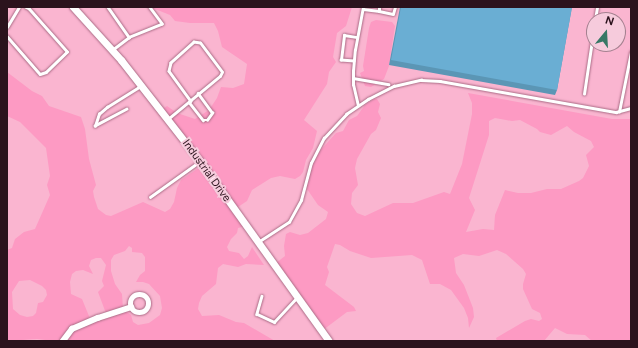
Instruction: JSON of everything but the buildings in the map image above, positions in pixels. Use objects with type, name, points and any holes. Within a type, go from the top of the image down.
[{"type":"street","name":"Industrial Drive","points":[[73,7],[142,86],[200,161],[329,341]]},
{"type":"street","points":[[63,341],[72,329],[98,318],[131,307]]},
{"type":"lane","points":[[7,27],[19,7]]},
{"type":"lane","points":[[7,36],[40,74],[46,72],[66,52],[29,9],[25,7]]},
{"type":"lane","points":[[108,7],[129,37]]},
{"type":"lane","points":[[112,51],[129,37],[162,24],[149,7]]},
{"type":"lane","points":[[379,7],[379,12]]},
{"type":"lane","points":[[358,106],[353,78],[354,61],[363,8],[393,14],[395,7]]},
{"type":"lane","points":[[354,61],[341,60],[344,35],[358,37]]},
{"type":"lane","points":[[168,120],[190,102],[198,94],[220,76],[222,72],[200,43],[194,42],[171,63],[169,71],[190,102],[203,120],[207,120],[212,114],[198,94]]},
{"type":"lane","points":[[584,94],[590,52]]},
{"type":"lane","points":[[620,112],[631,52]]},
{"type":"lane","points":[[353,78],[388,84]]},
{"type":"lane","points":[[258,242],[289,222],[301,200],[311,163],[324,138],[346,114],[394,86],[421,80],[440,81],[620,112],[631,108]]},
{"type":"lane","points":[[127,109],[95,126],[99,114],[107,107],[142,86]]},
{"type":"lane","points":[[150,197],[200,161]]},
{"type":"lane","points":[[262,296],[256,314],[274,322],[298,297]]},
{"type":"shaded area","points":[[150,7],[352,7],[346,26],[337,33],[333,57],[336,62],[329,72],[327,84],[304,120],[317,131],[313,148],[306,160],[303,172],[295,179],[280,176],[271,178],[252,190],[247,201],[235,209],[246,226],[238,228],[237,233],[231,239],[227,247],[229,251],[239,253],[244,259],[248,256],[252,247],[264,265],[246,264],[238,267],[223,264],[218,268],[216,284],[202,296],[199,303],[198,309],[202,316],[219,315],[236,322],[244,323],[275,341],[53,341],[37,339],[7,341],[7,250],[12,248],[15,239],[24,232],[35,229],[50,195],[47,185],[50,176],[46,148],[20,122],[7,116],[7,72],[32,91],[42,96],[49,106],[81,117],[85,129],[89,159],[96,185],[93,191],[98,209],[106,215],[111,216],[143,202],[165,212],[170,209],[174,202],[177,188],[181,180],[203,165],[161,110],[167,106],[177,113],[195,119],[209,110],[217,98],[221,87],[233,88],[244,84],[247,64],[222,47],[218,31],[214,23],[190,23],[175,21],[170,15]],"holes":[[[129,246],[132,248],[132,252],[142,253],[145,257],[145,271],[140,275],[136,282],[149,284],[160,296],[162,308],[160,315],[149,323],[138,325],[133,322],[131,315],[123,309],[122,294],[115,284],[111,271],[111,260],[114,255],[125,251]],[[101,258],[106,265],[102,281],[104,286],[98,292],[107,316],[91,321],[82,299],[71,294],[70,282],[72,274],[76,271],[83,270],[93,274],[89,266],[91,260]],[[30,280],[42,286],[46,290],[47,295],[43,302],[38,303],[36,313],[33,316],[27,317],[20,315],[13,309],[12,292],[19,281]]]},
{"type":"shaded area","points":[[376,20],[392,22],[395,26],[389,66],[384,79],[371,87],[365,86],[360,73],[364,71],[363,66],[369,28],[371,22]]},
{"type":"shaded area","points":[[468,93],[612,119],[631,119],[631,341],[592,341],[585,335],[567,334],[555,328],[544,341],[497,341],[496,338],[525,321],[531,319],[539,321],[542,319],[540,313],[532,309],[523,289],[526,274],[523,269],[506,254],[497,250],[479,256],[463,254],[454,258],[456,273],[464,285],[473,308],[474,317],[469,328],[468,318],[464,308],[451,290],[440,284],[430,284],[422,260],[412,255],[371,258],[335,244],[327,267],[329,272],[325,285],[354,307],[356,311],[347,312],[323,330],[276,263],[285,256],[284,246],[286,234],[290,232],[300,235],[308,233],[326,219],[328,212],[318,205],[307,189],[306,183],[309,172],[319,152],[336,133],[343,131],[349,120],[357,116],[365,105],[374,99],[377,99],[380,104],[378,112],[381,118],[376,130],[371,134],[357,159],[355,168],[358,185],[352,193],[351,204],[357,213],[365,216],[393,203],[413,203],[444,192],[450,194],[462,164],[472,114],[472,103]],"holes":[[[495,118],[512,121],[520,120],[540,132],[551,135],[567,126],[574,132],[591,141],[594,147],[586,155],[589,166],[583,178],[561,189],[547,189],[531,193],[518,193],[505,190],[495,215],[494,230],[483,229],[466,232],[475,210],[469,198],[489,135],[489,121]]]}]
